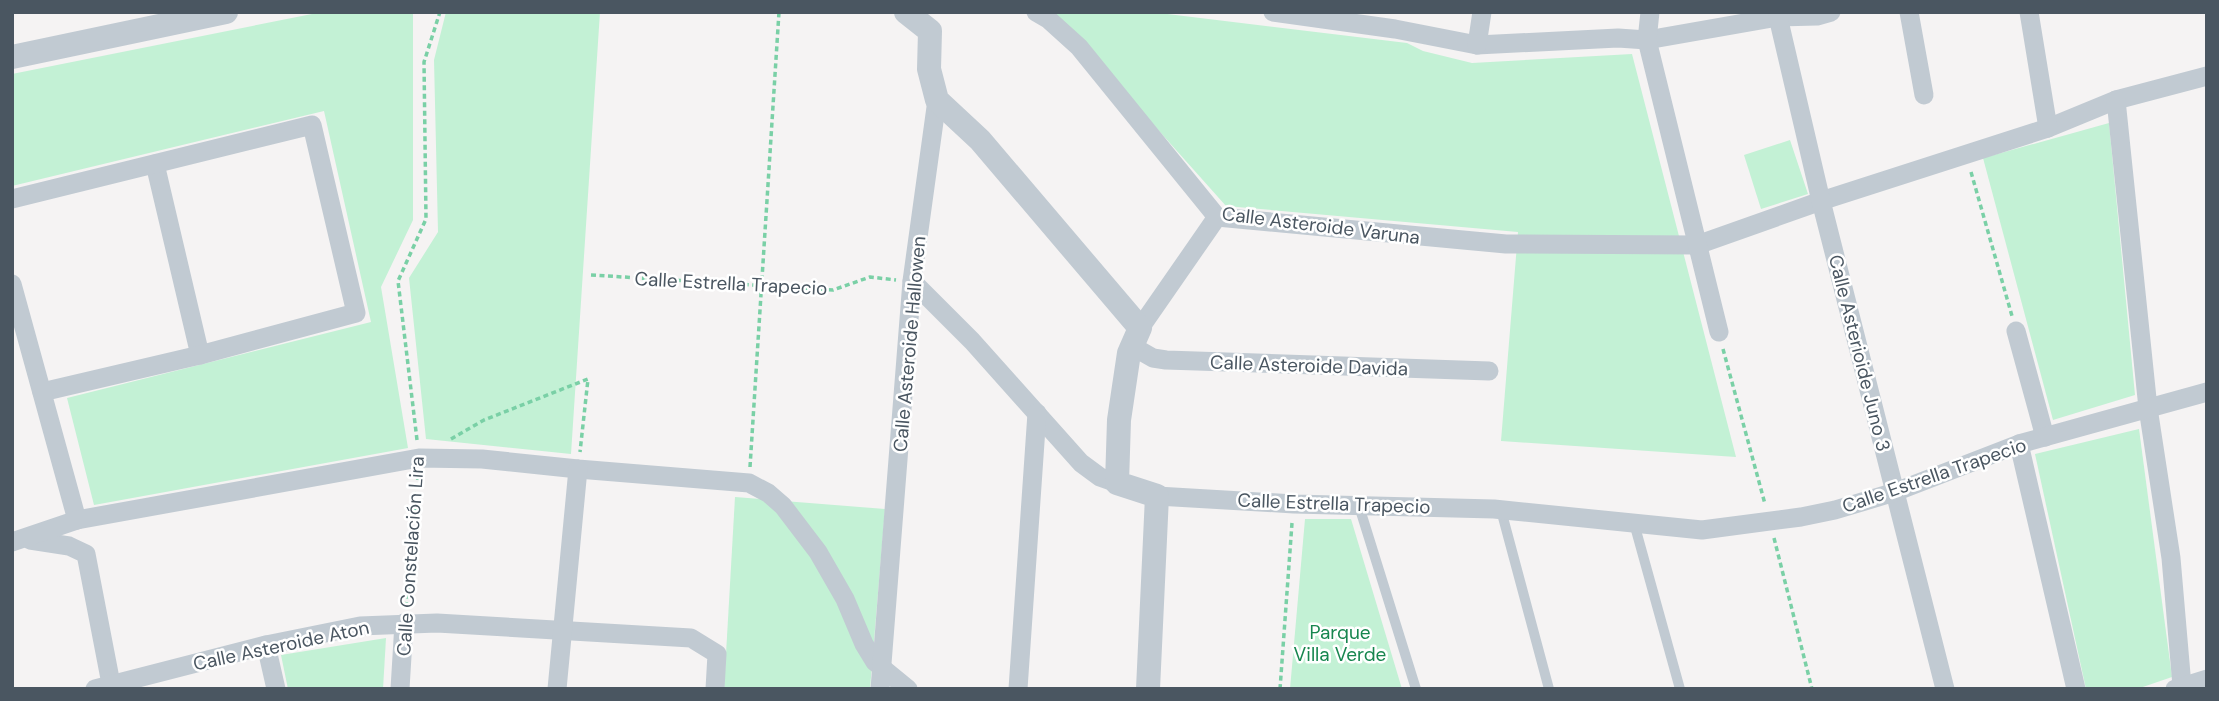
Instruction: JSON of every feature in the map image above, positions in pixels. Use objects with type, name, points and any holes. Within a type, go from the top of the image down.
[{"type":"street","points":[[12,57],[147,20],[226,12]]},
{"type":"street","name":"Calle Asteroide Hallowen","points":[[880,689],[912,281],[936,100],[929,69],[930,31],[906,12]]},
{"type":"street","name":"Calle Asteroide Varuna","points":[[1036,12],[1048,19],[1079,47],[1217,217],[1506,244],[1697,245],[1821,201],[2048,128],[2116,100],[2207,76]]},
{"type":"street","points":[[1273,12],[1395,29],[1476,46],[1618,38],[1647,40],[1778,17],[1822,13]]},
{"type":"street","points":[[1476,46],[1482,12]]},
{"type":"street","points":[[1650,12],[1647,40],[1719,332]]},
{"type":"street","points":[[1909,12],[1924,95]]},
{"type":"street","points":[[2029,12],[2048,128]]},
{"type":"street","name":"Calle Asterioide Juno 3","points":[[1778,17],[1821,201],[1945,689]]},
{"type":"street","name":"Calle Asteroide Davida","points":[[936,100],[980,140],[1153,358],[1489,371]]},
{"type":"street","points":[[2116,100],[2148,408],[2171,558],[2178,688],[2207,679]]},
{"type":"street","points":[[12,199],[312,125],[356,313],[200,355],[42,392]]},
{"type":"street","points":[[155,164],[200,355]]},
{"type":"street","points":[[1117,483],[1119,420],[1129,353],[1136,337],[1217,217]]},
{"type":"street","name":"Calle Estrella Trapecio","points":[[912,281],[972,341],[1081,463],[1100,477],[1157,496],[1294,504],[1501,510],[1702,530],[1835,510],[1895,492],[2019,444],[2207,392]]},
{"type":"street","points":[[12,284],[78,520]]},
{"type":"street","points":[[2016,331],[2045,437]]},
{"type":"street","points":[[1018,689],[1037,413]]},
{"type":"street","points":[[2019,444],[2076,689]]},
{"type":"street","points":[[17,541],[78,520],[419,458],[482,458],[749,483],[768,493],[783,506],[818,552],[845,599],[864,644],[875,662],[908,689]]},
{"type":"street","points":[[557,689],[578,469]]},
{"type":"street","points":[[1148,689],[1157,496]]},
{"type":"street","points":[[17,541],[56,543],[86,554],[106,688]]},
{"type":"street","name":"Calle Constelación Lira","points":[[400,689],[404,623]]},
{"type":"street","name":"Calle Asteroide Aton","points":[[106,688],[266,645],[360,625],[437,623],[691,638],[717,654],[715,689]]},
{"type":"street","points":[[266,645],[276,689]]},
{"type":"lane","points":[[1359,506],[1416,689]]},
{"type":"lane","points":[[1501,510],[1549,689]]},
{"type":"lane","points":[[1634,523],[1680,689]]},
{"type":"path","name":"Calle Constelación Lira","points":[[404,623],[419,458],[398,281],[426,219],[424,62],[440,12]]},
{"type":"path","points":[[749,483],[779,12]]},
{"type":"path","points":[[1967,154],[2016,331]]},
{"type":"path","name":"Calle Estrella Trapecio","points":[[591,275],[834,290],[870,277],[912,281]]},
{"type":"path","points":[[1719,332],[1812,689]]},
{"type":"path","points":[[419,458],[484,420],[588,379],[578,469]]},
{"type":"path","points":[[1280,689],[1294,504]]},
{"type":"green space","points":[[322,12],[413,12],[413,220],[381,287],[408,448],[94,505],[67,398],[371,322],[324,111],[12,186],[12,74]]},
{"type":"green space","points":[[446,12],[600,12],[571,454],[426,439],[409,278],[438,232],[434,60]]},
{"type":"green space","points":[[1053,12],[1151,12],[1407,43],[1423,51],[1472,63],[1632,54],[1736,457],[1501,441],[1518,232],[1226,206]]},
{"type":"green space","points":[[2109,123],[2135,395],[2053,420],[1983,158]]},
{"type":"green space","points":[[1790,140],[1808,194],[1761,209],[1744,155]]},
{"type":"green space","points":[[2139,429],[2172,677],[2137,689],[2086,689],[2035,454]]},
{"type":"green space","points":[[735,497],[885,509],[870,689],[724,689]]},
{"type":"green space","name":"Parque Villa Verde","points":[[1305,519],[1351,519],[1402,689],[1290,689]]},
{"type":"green space","points":[[386,638],[383,689],[288,689],[281,655]]}]
